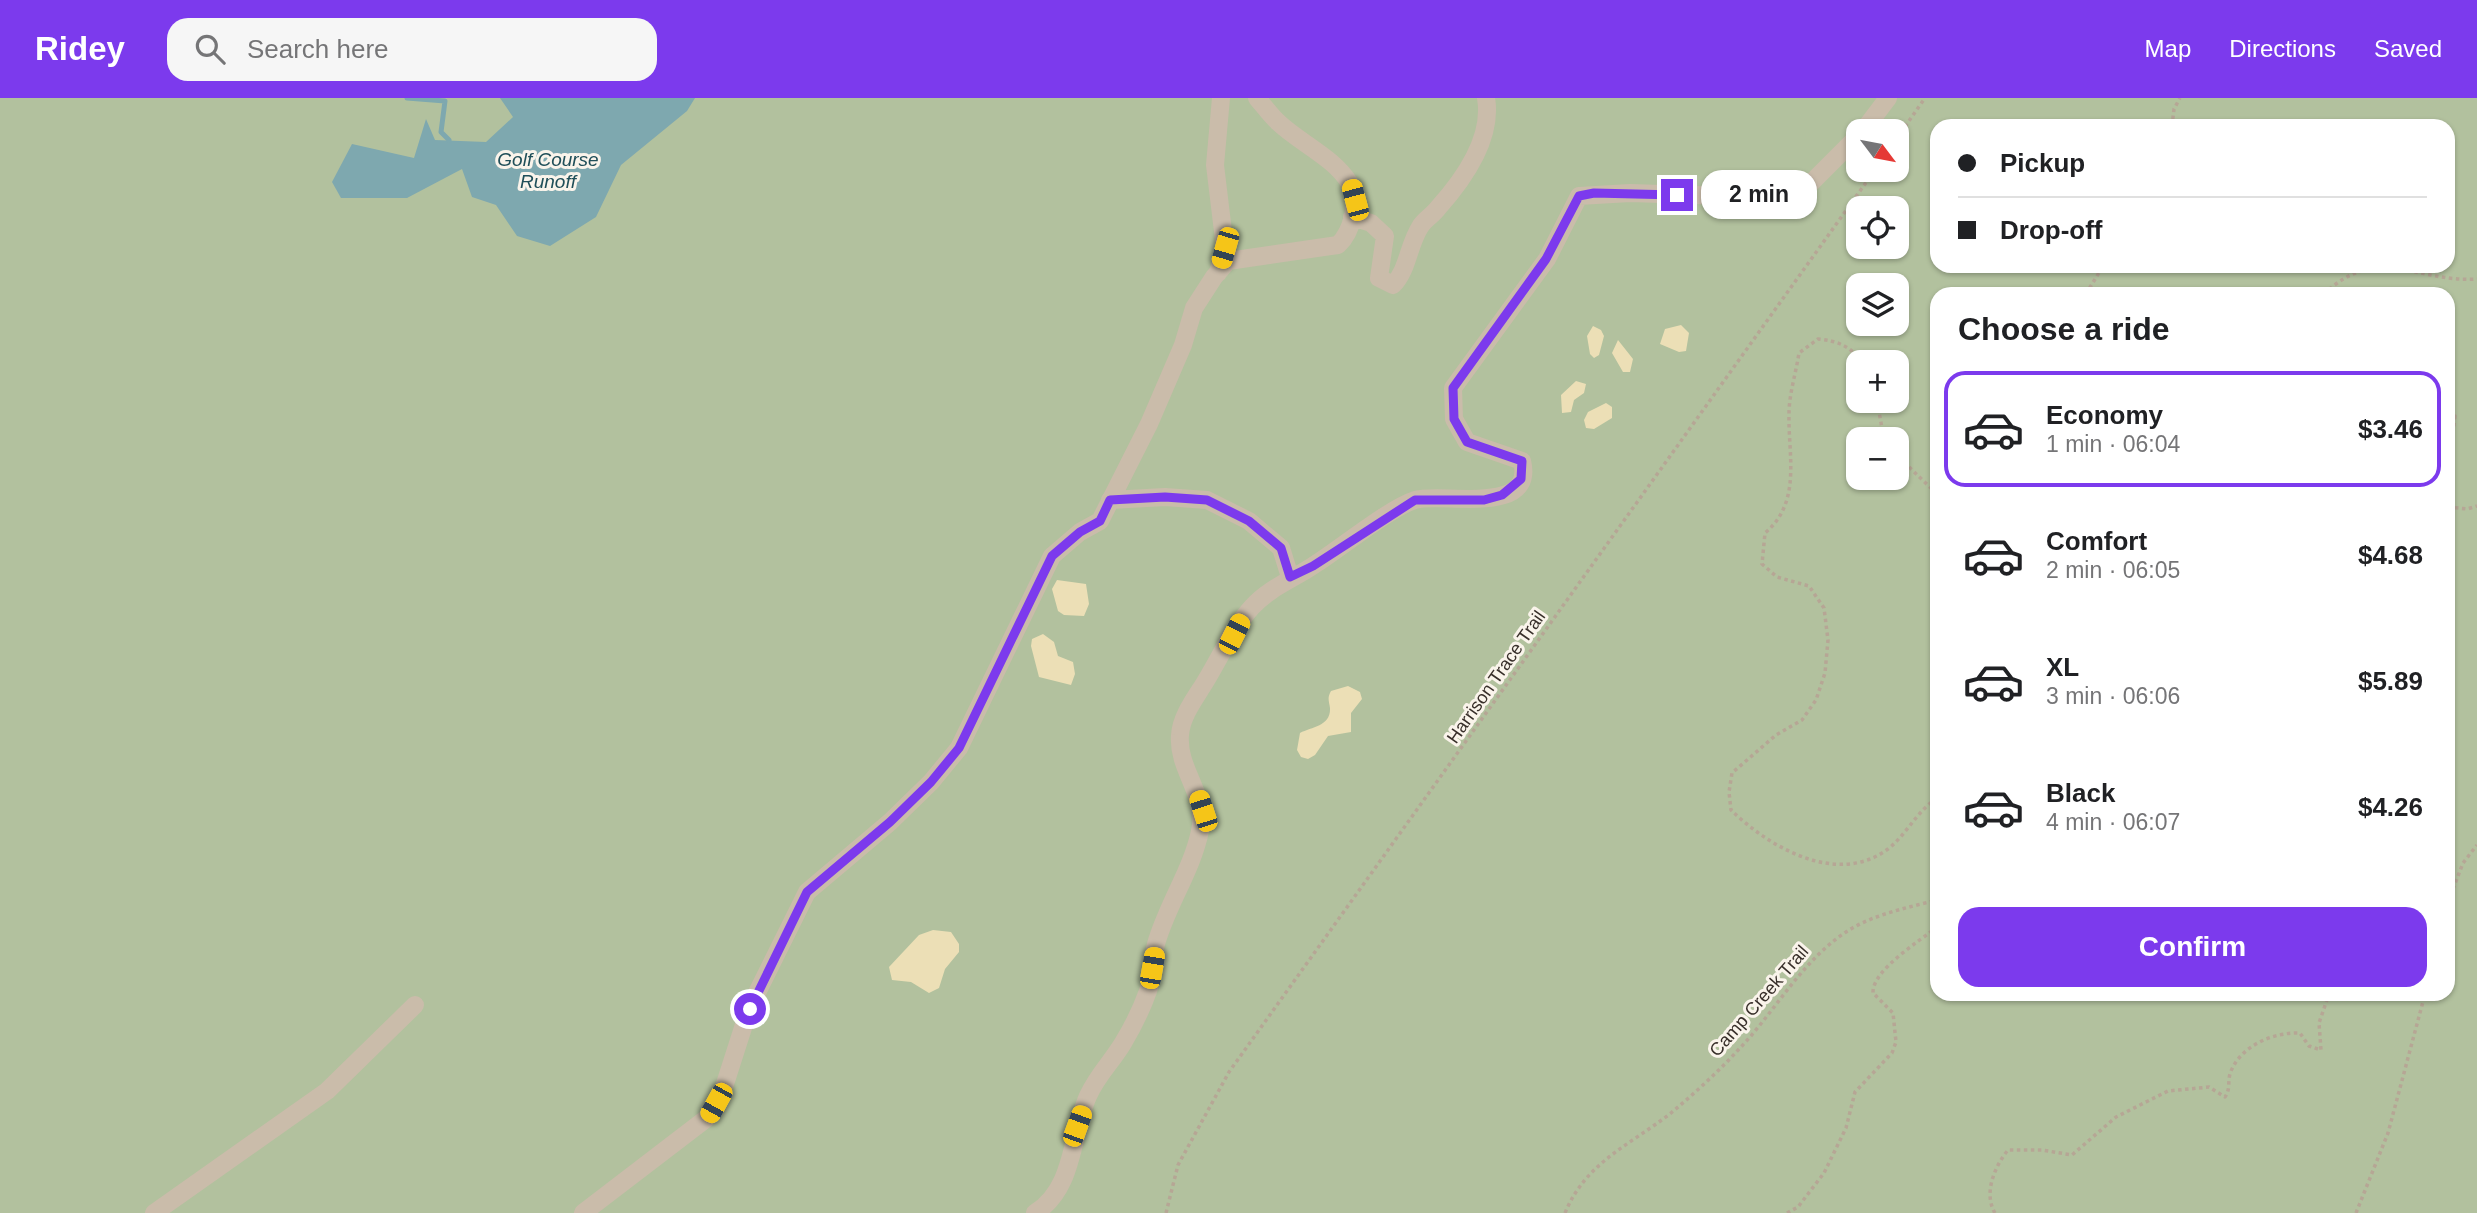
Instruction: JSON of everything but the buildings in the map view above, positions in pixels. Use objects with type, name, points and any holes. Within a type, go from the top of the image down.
[{"type":"lane","points":[[1218,272],[1225,248],[1215,165],[1221,98]]},
{"type":"lane","points":[[583,1213],[707,1118],[724,1087],[750,1009],[807,892],[890,822],[931,782],[959,748],[1052,556],[1080,532],[1100,521],[1144,435],[1183,345],[1194,308],[1218,272],[1228,261],[1338,245],[1346,237],[1355,200],[1351,185],[1278,122],[1256,98]]},
{"type":"lane","points":[[1352,217],[1371,223],[1385,236],[1379,278],[1394,285],[1403,276],[1406,255],[1421,225],[1461,182],[1476,153],[1489,112],[1486,98]]},
{"type":"lane","points":[[1872,119],[1888,98]]},
{"type":"lane","points":[[1035,1213],[1045,1207],[1064,1176],[1075,1151],[1077,1126],[1087,1100],[1100,1072],[1122,1045],[1148,991],[1156,944],[1200,832],[1203,811],[1183,760],[1180,735],[1185,715],[1241,619],[1255,603],[1290,577],[1313,566],[1415,500],[1484,500],[1502,495],[1521,479],[1522,461],[1467,442],[1454,419],[1453,388],[1546,259],[1579,196],[1630,193],[1787,198],[1801,193],[1846,148]]},
{"type":"lane","points":[[1110,500],[1165,497],[1207,500],[1249,521],[1281,548],[1290,577]]},
{"type":"lane","points":[[154,1213],[327,1091],[415,1005]]},
{"type":"path","points":[[1909,121],[1925,98]]},
{"type":"path","points":[[2173,119],[2174,109],[2180,98]]},
{"type":"path","name":"Harrison Trace Trail","points":[[1166,1213],[1178,1165],[1229,1072],[1866,182]]},
{"type":"path","points":[[2331,287],[2340,279],[2355,273]]},
{"type":"path","points":[[2424,273],[2458,280],[2477,279]]},
{"type":"path","points":[[1851,350],[1837,341],[1818,339],[1799,354],[1789,412],[1793,475],[1777,523],[1765,533],[1762,564],[1777,578],[1809,586],[1824,608],[1828,640],[1825,673],[1816,700],[1801,720],[1776,735],[1732,772],[1728,792],[1731,810],[1772,844],[1805,857],[1837,864],[1865,860],[1888,849],[1930,802]]},
{"type":"path","points":[[1909,467],[1930,487]]},
{"type":"path","points":[[2455,508],[2467,509],[2477,506]]},
{"type":"path","points":[[2455,884],[2463,863],[2477,845]]},
{"type":"path","name":"Camp Creek Trail","points":[[1565,1213],[1582,1182],[1602,1160],[1668,1115],[1741,1047],[1819,951],[1846,931],[1891,911],[1930,902]]},
{"type":"path","points":[[1787,1213],[1798,1207],[1824,1173],[1846,1128],[1855,1092],[1892,1053],[1896,1042],[1893,1013],[1873,993],[1873,985],[1886,967],[1930,932]]},
{"type":"path","points":[[1996,1213],[1990,1205],[1994,1167],[2008,1150],[2042,1150],[2072,1156],[2116,1117],[2168,1091],[2209,1087],[2225,1097],[2231,1070],[2254,1044],[2283,1032],[2300,1033],[2309,1046],[2321,1050],[2319,1023],[2327,1001]]},
{"type":"path","points":[[2356,1213],[2388,1133],[2422,1001]]},
{"type":"green space","points":[[0,98],[2477,98],[2477,1213],[0,1213]]},
{"type":"sand","points":[[1681,325],[1689,333],[1686,351],[1679,352],[1660,344],[1665,329]]},
{"type":"sand","points":[[1593,326],[1601,330],[1604,336],[1599,355],[1594,358],[1590,354],[1587,336]]},
{"type":"sand","points":[[1618,340],[1633,359],[1630,372],[1623,372],[1612,353]]},
{"type":"sand","points":[[1576,381],[1586,384],[1584,393],[1574,400],[1571,412],[1562,413],[1561,395]]},
{"type":"sand","points":[[1606,403],[1612,407],[1612,418],[1594,429],[1586,428],[1584,420],[1588,412]]},
{"type":"sand","points":[[1057,580],[1086,584],[1089,604],[1084,616],[1064,615],[1058,611],[1052,589]]},
{"type":"sand","points":[[1043,634],[1054,642],[1058,656],[1073,662],[1075,674],[1071,685],[1039,677],[1031,646],[1032,639]]},
{"type":"sand","points":[[1348,686],[1360,692],[1362,699],[1351,713],[1351,732],[1328,736],[1315,755],[1308,759],[1301,757],[1297,750],[1300,733],[1324,722],[1329,714],[1331,691]]},
{"type":"sand","points":[[933,930],[951,932],[959,944],[959,952],[945,969],[939,988],[929,993],[911,982],[892,980],[889,967],[919,935]]},
{"type":"water","name":"Golf Course Runoff","points":[[500,98],[695,98],[687,111],[621,165],[596,217],[550,246],[517,236],[496,205],[472,197],[462,169],[407,198],[341,198],[332,182],[352,144],[414,158],[426,119],[435,140],[486,142],[513,117]]},
{"type":"waterway","points":[[407,98],[445,101],[441,132],[449,140]]},
{"type":"route","points":[[750,1009],[807,892],[856,854],[890,822],[931,782],[959,748],[1052,556],[1080,532],[1100,521],[1110,500],[1165,497],[1207,500],[1249,521],[1281,548],[1290,577],[1313,566],[1415,500],[1484,500],[1502,495],[1514,488],[1521,479],[1524,469],[1522,461],[1467,442],[1454,419],[1453,388],[1546,259],[1579,196],[1594,193],[1677,195]]}]
